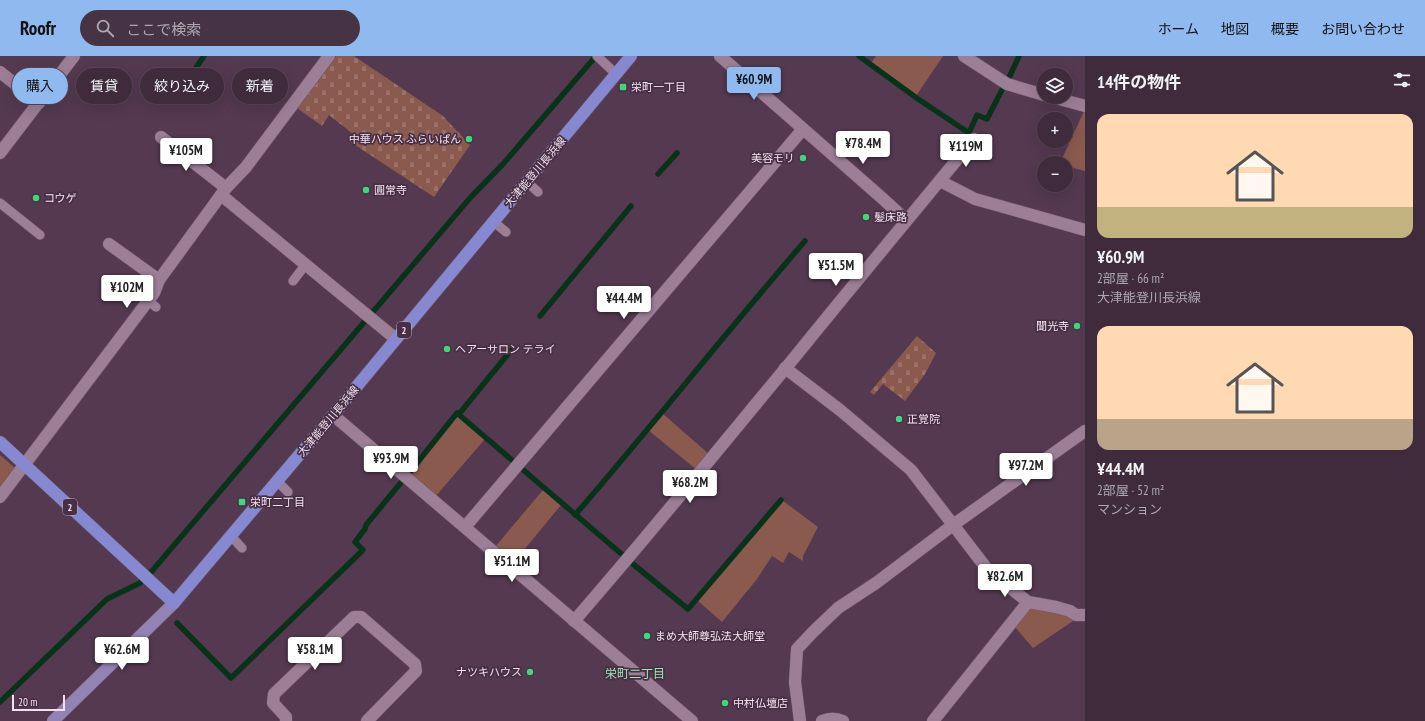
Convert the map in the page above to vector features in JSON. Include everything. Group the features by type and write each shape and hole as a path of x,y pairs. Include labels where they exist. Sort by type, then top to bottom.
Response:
{"main road":[{"name":"大津能登川長浜線","path":"174,603 333,415 631,56"},
{"name":"2","path":"0,442 24,465 47,480 75,511 105,534 113,551 140,571 174,603"}],"street":[{"path":"65,68 74,56"},
{"path":"0,497 152,304 159,280 224,192 246,167 329,56"},
{"path":"720,56 906,220"},
{"path":"964,56 1007,84 1037,93"},
{"path":"0,72 12,82"},
{"path":"1073,103 1085,106"},
{"path":"0,153 38,104"},
{"path":"465,527 803,129"},
{"path":"161,137 306,264 396,339"},
{"path":"574,621 628,560 974,139"},
{"path":"940,181 975,199 1085,230"},
{"path":"110,244 159,280"},
{"path":"785,368 840,410 891,456 911,470 987,569 1028,602 1063,609 1076,615 1085,615"},
{"path":"333,415 357,433 574,621 589,638 692,721"},
{"path":"800,721 795,682 797,649 813,632 838,608 876,583 895,566 1085,431"},
{"path":"932,721 1028,602"},
{"path":"53,721 174,603"},
{"path":"286,721 286,717 270,702 274,694 354,617 362,617 415,664 416,671 364,720"},
{"path":"822,721 827,719 838,719 843,721"}],"lane":[{"path":"598,57 616,74"},
{"path":"527,182 538,192"},
{"path":"0,203 40,235"},
{"path":"494,222 506,232"},
{"path":"293,281 306,264"},
{"path":"277,481 288,492"},
{"path":"231,536 242,548"}],"green space":[{"path":"336,56 354,56 443,116 470,145 434,197 349,141 353,134 329,115 322,126 297,108"},
{"path":"876,56 943,56 916,96 871,63"},
{"path":"1085,109 1085,171 1073,168 1073,156 1063,156 1067,148 1073,148 1073,135"},
{"path":"917,336 936,353 925,374 905,401 883,384 874,395 870,392"},
{"path":"662,413 710,455 697,470 648,430"},
{"path":"458,415 485,439 435,497 409,474"},
{"path":"0,455 15,468 0,487"},
{"path":"543,490 561,505 514,562 495,547"},
{"path":"782,500 818,527 803,556 803,561 789,552 783,563 772,556 757,579 722,622 697,600"},
{"path":"1030,605 1055,610 1076,619 1033,648 1014,626"}],"waterway":[{"path":"196,68 204,56"},
{"path":"0,702 107,599 140,583 152,571 470,198 503,164 596,56"},
{"path":"859,56 918,99 969,133 977,115 987,119 1004,86"},
{"path":"1008,80 1019,56"},
{"path":"658,174 677,153"},
{"path":"540,316 631,206"},
{"path":"575,515 805,241"},
{"path":"459,414 513,348"},
{"path":"409,473 457,413 512,460"},
{"path":"521,468 625,557"},
{"path":"177,623 231,678 363,550 355,542 365,529 366,525 403,480"},
{"path":"633,564 688,609 781,500"}],"place":[{"name":"栄町一丁目","path":"623,87"},
{"name":"中華ハウス ふらいぱん","path":"469,139"},
{"name":"美容モリ","path":"803,158"},
{"name":"圓常寺","path":"366,190"},
{"name":"コウゲ","path":"36,198"},
{"name":"髪床路","path":"866,217"},
{"name":"聞光寺","path":"1077,326"},
{"name":"ヘアーサロン テライ","path":"447,349"},
{"name":"正覚院","path":"899,419"},
{"name":"栄町二丁目","path":"242,502"},
{"name":"まめ大師尊弘法大師堂","path":"647,636"},
{"name":"ナツキハウス","path":"530,672"},
{"name":"中村仏壇店","path":"725,703"}],"district":[{"name":"栄町二丁目","path":"635,674"}]}
